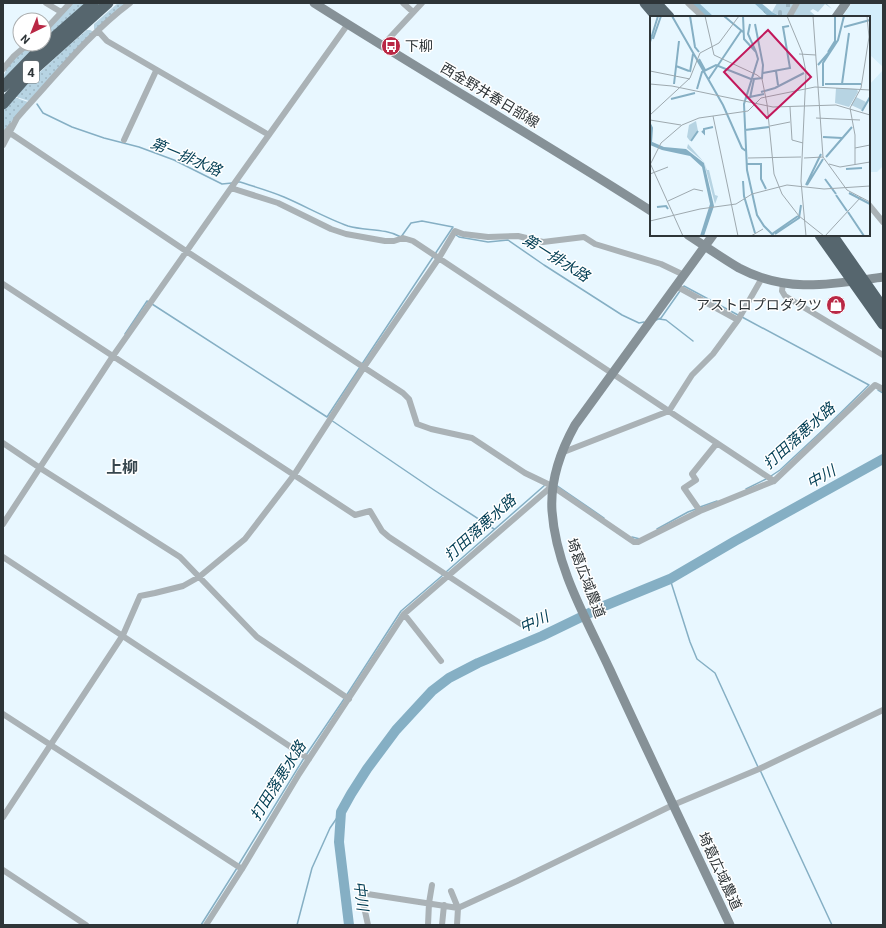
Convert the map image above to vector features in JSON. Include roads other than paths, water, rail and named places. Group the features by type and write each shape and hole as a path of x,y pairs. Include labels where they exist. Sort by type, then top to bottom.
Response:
{"highway":[{"path":"84,18 91,3"},
{"name":"4","path":"3,87 34,55 84,18 108,3"},
{"path":"644,3 657,16"},
{"path":"656,3 668,16"},
{"name":"4","path":"3,104 30,73 84,18"},
{"path":"821,236 883,308"},
{"path":"833,236 883,324"}],"street":[{"path":"46,3 61,12"},
{"path":"52,22 70,3"},
{"path":"3,136 17,118 98,32 118,12 130,3"},
{"name":"西金野井春日部線","path":"314,3 650,210"},
{"path":"403,3 413,12"},
{"path":"382,46 422,3"},
{"path":"688,3 702,16"},
{"path":"790,16 797,3"},
{"path":"837,16 846,3"},
{"path":"84,18 107,41 156,71 269,135"},
{"path":"3,524 113,356 348,24"},
{"path":"3,69 19,52"},
{"path":"124,140 156,71"},
{"path":"3,145 17,118"},
{"path":"10,133 186,251 403,393 409,399 417,424 431,429 472,438 525,473 552,486 634,542 638,542 700,511 774,481 875,384 883,389"},
{"path":"231,188 278,203 331,229 346,234 385,241 394,241 403,238 408,239 439,258 774,481"},
{"path":"870,207 883,222"},
{"path":"3,817 49,745 123,635 140,596 178,588 199,577 245,539 294,475 364,367 439,258 455,231 463,234 488,237 518,236 543,242 584,237 595,244 661,264 684,275"},
{"path":"690,236 739,268 762,278 783,283 810,286 883,277"},
{"name":"埼葛広域農道","path":"712,236 612,373 575,425 565,442 552,486 552,511 556,540 562,562 577,599 650,759 730,925"},
{"path":"561,453 668,411 692,376 713,354 738,320 762,278"},
{"path":"783,283 782,291 785,296 883,355"},
{"path":"3,284 355,514 370,511 382,531 389,537 521,624"},
{"path":"676,286 738,320"},
{"path":"3,443 180,557 257,637 349,699"},
{"path":"700,511 684,488 696,480 692,474 717,443"},
{"path":"206,925 310,759 404,614 552,486"},
{"path":"3,557 310,759"},
{"path":"404,614 440,661"},
{"path":"368,925 361,893 458,908 673,805 761,768 883,710"},
{"path":"3,714 242,869"},
{"path":"3,870 86,925"},
{"path":"428,925 432,885"},
{"path":"451,891 458,908 458,925"},
{"path":"442,925 444,905"}],"waterway":[{"name":"第一排水路","path":"37,104 43,113 72,127 104,138 139,147 174,160 222,184 232,183"},
{"name":"第一排水路","path":"237,182 279,195 355,228 388,232 401,237 411,223 422,221 453,227 435,254"},
{"name":"第一排水路","path":"456,235 459,237 488,242 508,240 622,315 639,323 644,322"},
{"path":"362,364 433,257"},
{"name":"第一排水路","path":"682,288 684,286 738,315"},
{"name":"第一排水路","path":"656,320 661,318 680,291"},
{"path":"125,334 147,301 149,302"},
{"path":"152,304 327,417"},
{"name":"第一排水路","path":"742,317 869,385"},
{"path":"659,319 666,320 693,341"},
{"path":"327,417 360,367"},
{"name":"打田落悪水路","path":"771,476 780,470 869,385"},
{"name":"打田落悪水路","path":"878,390 883,393"},
{"path":"331,420 494,529"},
{"name":"中川","path":"349,925 339,842 341,812 367,769 396,730 432,691 449,678 478,663 542,636 604,606 670,579 735,541 883,459"},
{"name":"打田落悪水路","path":"746,489 766,479"},
{"name":"打田落悪水路","path":"446,572 545,485"},
{"name":"打田落悪水路","path":"556,485 604,518"},
{"name":"打田落悪水路","path":"700,507 717,501"},
{"name":"打田落悪水路","path":"657,529 696,509"},
{"name":"打田落悪水路","path":"632,537 640,539"},
{"name":"打田落悪水路","path":"346,696 401,611 443,575"},
{"path":"670,579 697,659 715,673 758,767"},
{"name":"打田落悪水路","path":"306,755 344,699"},
{"name":"打田落悪水路","path":"239,864 304,758"},
{"path":"760,770 832,925"},
{"path":"297,925 312,868 330,828 341,812"},
{"name":"打田落悪水路","path":"201,925 237,868"}],"place":[{"name":"下柳","path":"391,46"},
{"name":"アストロプロダクツ","path":"836,305"}],"district":[{"name":"上柳","path":"122,467"}]}
